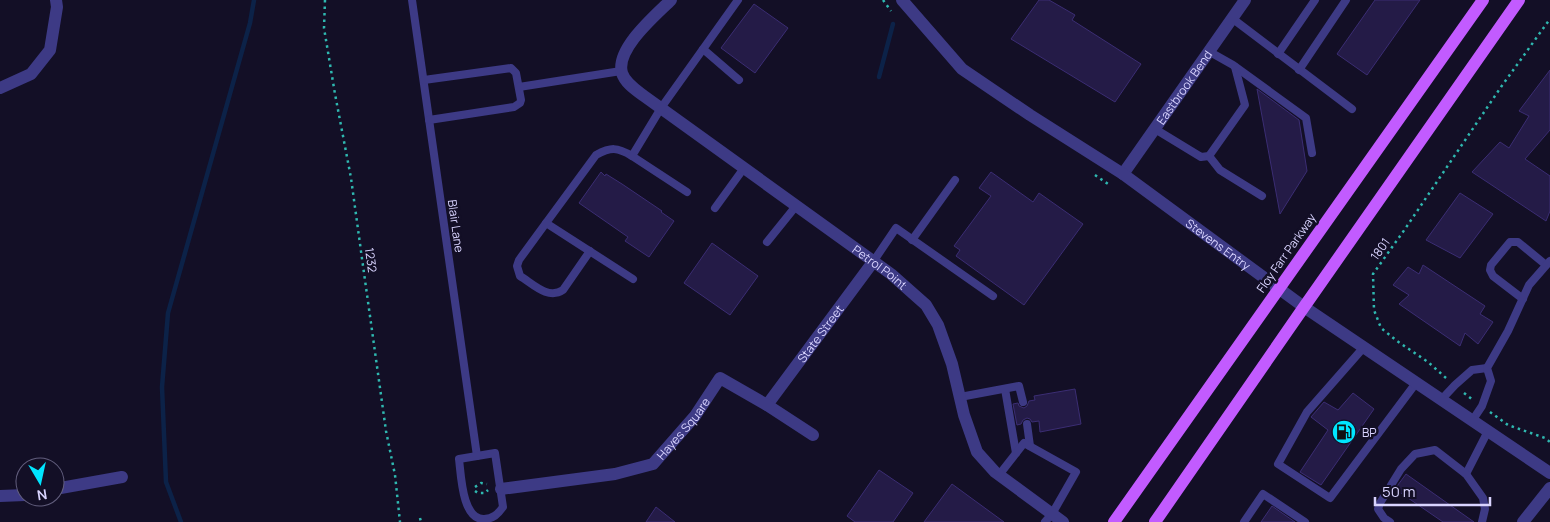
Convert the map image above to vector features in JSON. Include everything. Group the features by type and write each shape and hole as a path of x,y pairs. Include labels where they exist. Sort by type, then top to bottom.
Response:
{"main road":[{"name":"Floy Farr Parkway","path":"1114,522 1482,0"},
{"path":"1155,522 1519,0"}],"street":[{"path":"0,88 31,74 50,50 57,7 56,0"},
{"path":"622,71 622,64 633,39 645,24 672,0"},
{"name":"Stevens Entry","path":"902,0 962,69 1123,174 1304,307 1550,473"},
{"name":"Eastbrook Bend","path":"1123,174 1246,0"},
{"name":"Petrol Point","path":"622,71 624,78 631,85 891,274 926,305 938,325 952,364 964,415 977,452 1049,518 1063,522"},
{"name":"State Street","path":"767,405 873,262"},
{"name":"Hayes Square","path":"501,489 615,474 653,464 695,416 720,378 767,405 813,435"},
{"path":"65,487 122,477"},
{"path":"1523,522 1550,488"},
{"path":"0,496 15,495"}],"lane":[{"name":"Blair Lane","path":"412,0 477,456"},
{"path":"632,156 661,108 738,0"},
{"path":"1278,54 1315,0"},
{"path":"1299,70 1346,0"},
{"path":"1233,19 1352,110"},
{"path":"703,49 739,80"},
{"path":"1210,52 1235,67 1306,118 1312,153"},
{"path":"1154,129 1202,158 1209,156 1246,105 1235,67"},
{"path":"424,80 511,68 515,70 521,100 517,106 429,120"},
{"path":"519,87 622,71"},
{"path":"590,251 563,290 558,294 546,293 520,276 517,266 519,260 596,155 615,148 622,150 687,192"},
{"path":"1209,156 1220,170 1262,196"},
{"path":"715,208 744,168"},
{"path":"912,240 955,180"},
{"path":"767,242 796,206"},
{"path":"546,223 632,279"},
{"path":"873,262 896,228 993,296"},
{"path":"1472,421 1482,406 1491,381 1487,368 1508,331 1530,285 1548,263 1518,242 1510,242 1490,270 1493,276 1523,299"},
{"path":"1364,347 1307,412 1278,464 1330,498 1416,383"},
{"path":"1441,400 1472,370 1487,368"},
{"path":"960,397 1020,386 1023,402"},
{"path":"1005,389 1016,453"},
{"path":"1027,424 1030,446"},
{"path":"1466,474 1488,431"},
{"path":"999,474 1024,443 1076,472 1049,518"},
{"path":"1390,522 1384,518 1378,509 1401,469 1415,454 1435,450 1466,474 1483,498 1485,509 1482,522"},
{"path":"495,453 501,489 503,507 491,519 481,520 474,516 466,505 459,458 495,453"},
{"path":"1244,522 1263,494 1306,522"}],"path":[{"name":"1232","path":"325,0 324,28 334,94 351,178 386,431 395,474 400,522"},
{"name":"1801","path":"1550,19 1372,274 1374,310 1381,328 1428,362 1508,425 1545,438 1550,442"},
{"path":"481,482 489,486 489,490 485,492 478,493 473,489 481,482"}],"building":[{"path":"1039,0 1049,0 1075,15 1072,20 1141,64 1115,102 1011,39"},
{"path":"1375,0 1420,0 1367,75 1337,54"},
{"path":"754,4 788,28 755,73 721,48"},
{"path":"1550,70 1550,130 1525,159 1550,176 1550,211 1546,221 1472,172 1500,142 1509,148 1529,116 1519,111"},
{"path":"1257,89 1299,120 1307,171 1280,214"},
{"path":"601,172 622,184 674,221 649,257 625,241 628,237 579,203"},
{"path":"991,172 1033,202 1039,193 1083,224 1024,305 956,256 960,250 954,246 991,196 979,188"},
{"path":"1460,193 1493,214 1460,258 1426,240"},
{"path":"712,243 758,276 730,315 684,283"},
{"path":"1423,265 1485,306 1480,314 1493,322 1478,344 1465,333 1460,346 1399,304 1409,295 1393,285 1408,267 1419,274"},
{"path":"1075,389 1081,424 1040,432 1039,421 1032,422 1027,418 1017,425 1013,404 1018,403 1019,406 1024,408 1029,401 1035,400 1034,396"},
{"path":"1353,393 1374,409 1321,485 1300,472 1328,430 1311,417 1324,402 1338,410"},
{"path":"879,470 913,493 893,522 855,522 847,516"},
{"path":"1406,474 1474,522 1443,522 1395,489"},
{"path":"952,484 1004,522 924,522"},
{"path":"1272,506 1295,522 1261,522"},
{"path":"656,507 675,522 646,522"}],"waterway":[{"path":"181,522 166,482 162,387 168,313 250,23 254,0"},
{"path":"879,77 893,24"}],"place":[{"name":"BP","path":"1344,432"}]}
